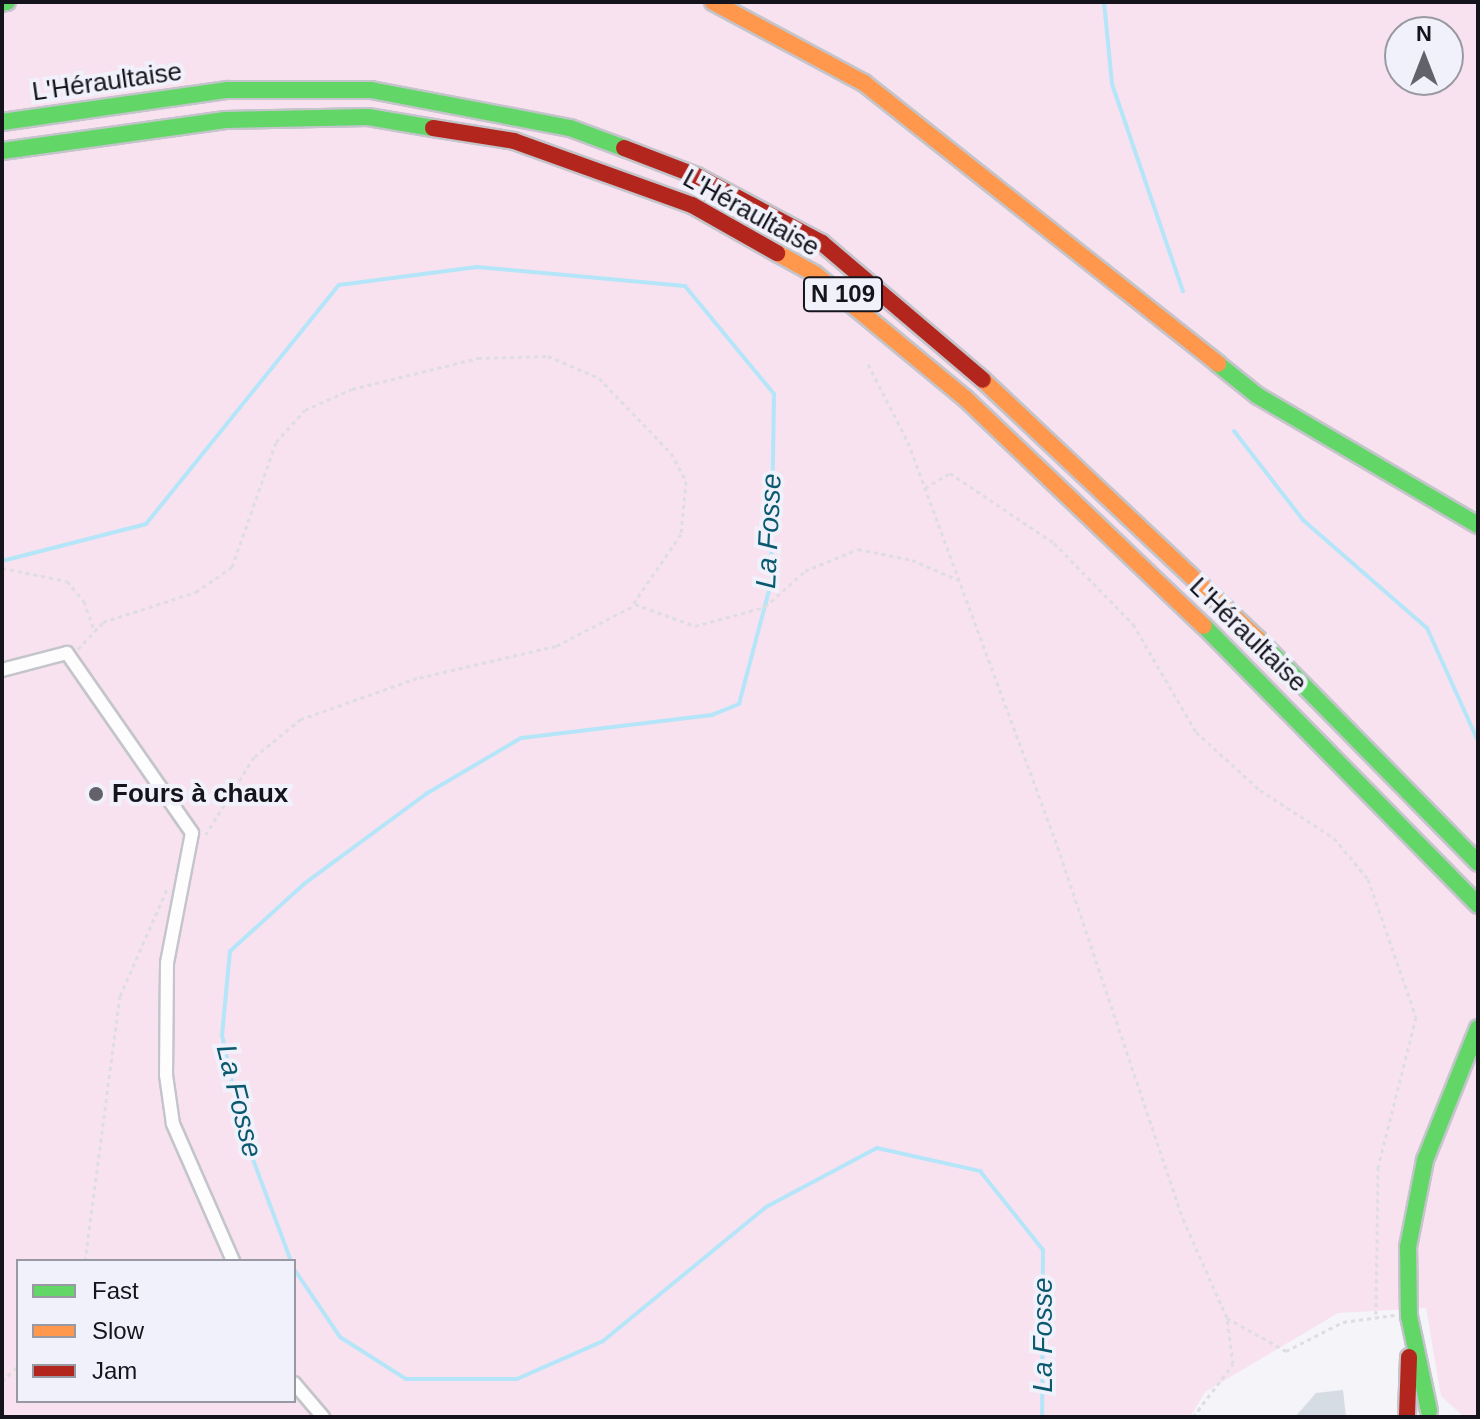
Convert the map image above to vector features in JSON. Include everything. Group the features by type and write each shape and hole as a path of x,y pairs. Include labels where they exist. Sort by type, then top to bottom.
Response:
{"main road":[{"path":"717,3 864,83 1258,396 1478,525"},
{"name":"L'Héraultaise","path":"2,122 228,90 371,90 570,128 710,183 822,243 907,308 1319,696 1478,863"},
{"name":"L'Héraultaise","path":"2,151 224,120 368,117 514,141 621,173 692,205 815,274 965,398 1318,735 1478,905"},
{"path":"1409,1316 1436,1414 1406,1416 1408,1247 1425,1160 1478,1028"}],"street":[{"path":"2,670 60,651 73,659 132,751 174,798 192,833 167,963 166,1075 173,1124 232,1259"},
{"path":"296,1385 323,1417"}],"path":[{"path":"73,659 94,630 196,592 232,567 276,442 305,410 352,389 512,354 548,356 599,378 671,453 686,481 681,534 635,604 556,646 417,678 301,719 254,757 203,839"},
{"path":"868,364 925,489 1183,1219 1227,1318 1233,1364 1193,1417"},
{"path":"925,489 950,473 1054,543 1133,624 1196,732 1260,790 1334,838 1368,879 1416,1017 1378,1167 1376,1314"},
{"path":"635,604 695,626 782,598 805,571 858,549 912,560 959,580"},
{"path":"2,568 67,581 84,601 94,630"},
{"path":"85,1259 120,996 151,916 188,866"},
{"path":"1227,1318 1286,1351 1376,1314 1409,1316"}],"shaded area":[{"path":"2,2 1478,2 1478,1417 1464,1417 1441,1396 1426,1308 1338,1313 1205,1392 1190,1417 2,1417"}],"building":[{"path":"1343,1390 1346,1417 1295,1417 1316,1393"}],"waterway":[{"path":"1104,2 1112,84 1183,291"},
{"name":"La Fosse","path":"2,561 146,524 339,285 477,267 685,286 774,394 771,583 739,704 712,715 521,738 426,794 304,884 230,951 222,1035 242,1130 290,1259"},
{"path":"1234,431 1303,520 1427,628 1478,741"},
{"name":"La Fosse","path":"296,1272 340,1337 406,1379 517,1379 603,1341 766,1207 877,1148 980,1171 1043,1250 1042,1417"}],"traffic: fast":[{"path":"2,3 7,2"},
{"path":"2,122 228,90 371,90 570,128 624,148"},
{"path":"2,151 224,120 368,117 433,128"},
{"path":"1218,364 1258,396 1478,525"},
{"path":"1204,626 1478,905"},
{"path":"1258,639 1478,863"},
{"path":"1429,1411 1409,1316 1408,1247 1425,1160 1478,1028"}],"traffic: slow":[{"path":"713,2 864,83 1218,364"},
{"path":"777,253 815,274 965,398 1204,626"},
{"path":"983,380 1258,639"}],"traffic: jam":[{"path":"433,128 514,141 692,205 777,253"},
{"path":"624,148 697,176 822,243 983,380"},
{"path":"1407,1415 1409,1357"}],"place":[{"name":"Fours à chaux","path":"96,794"}]}
